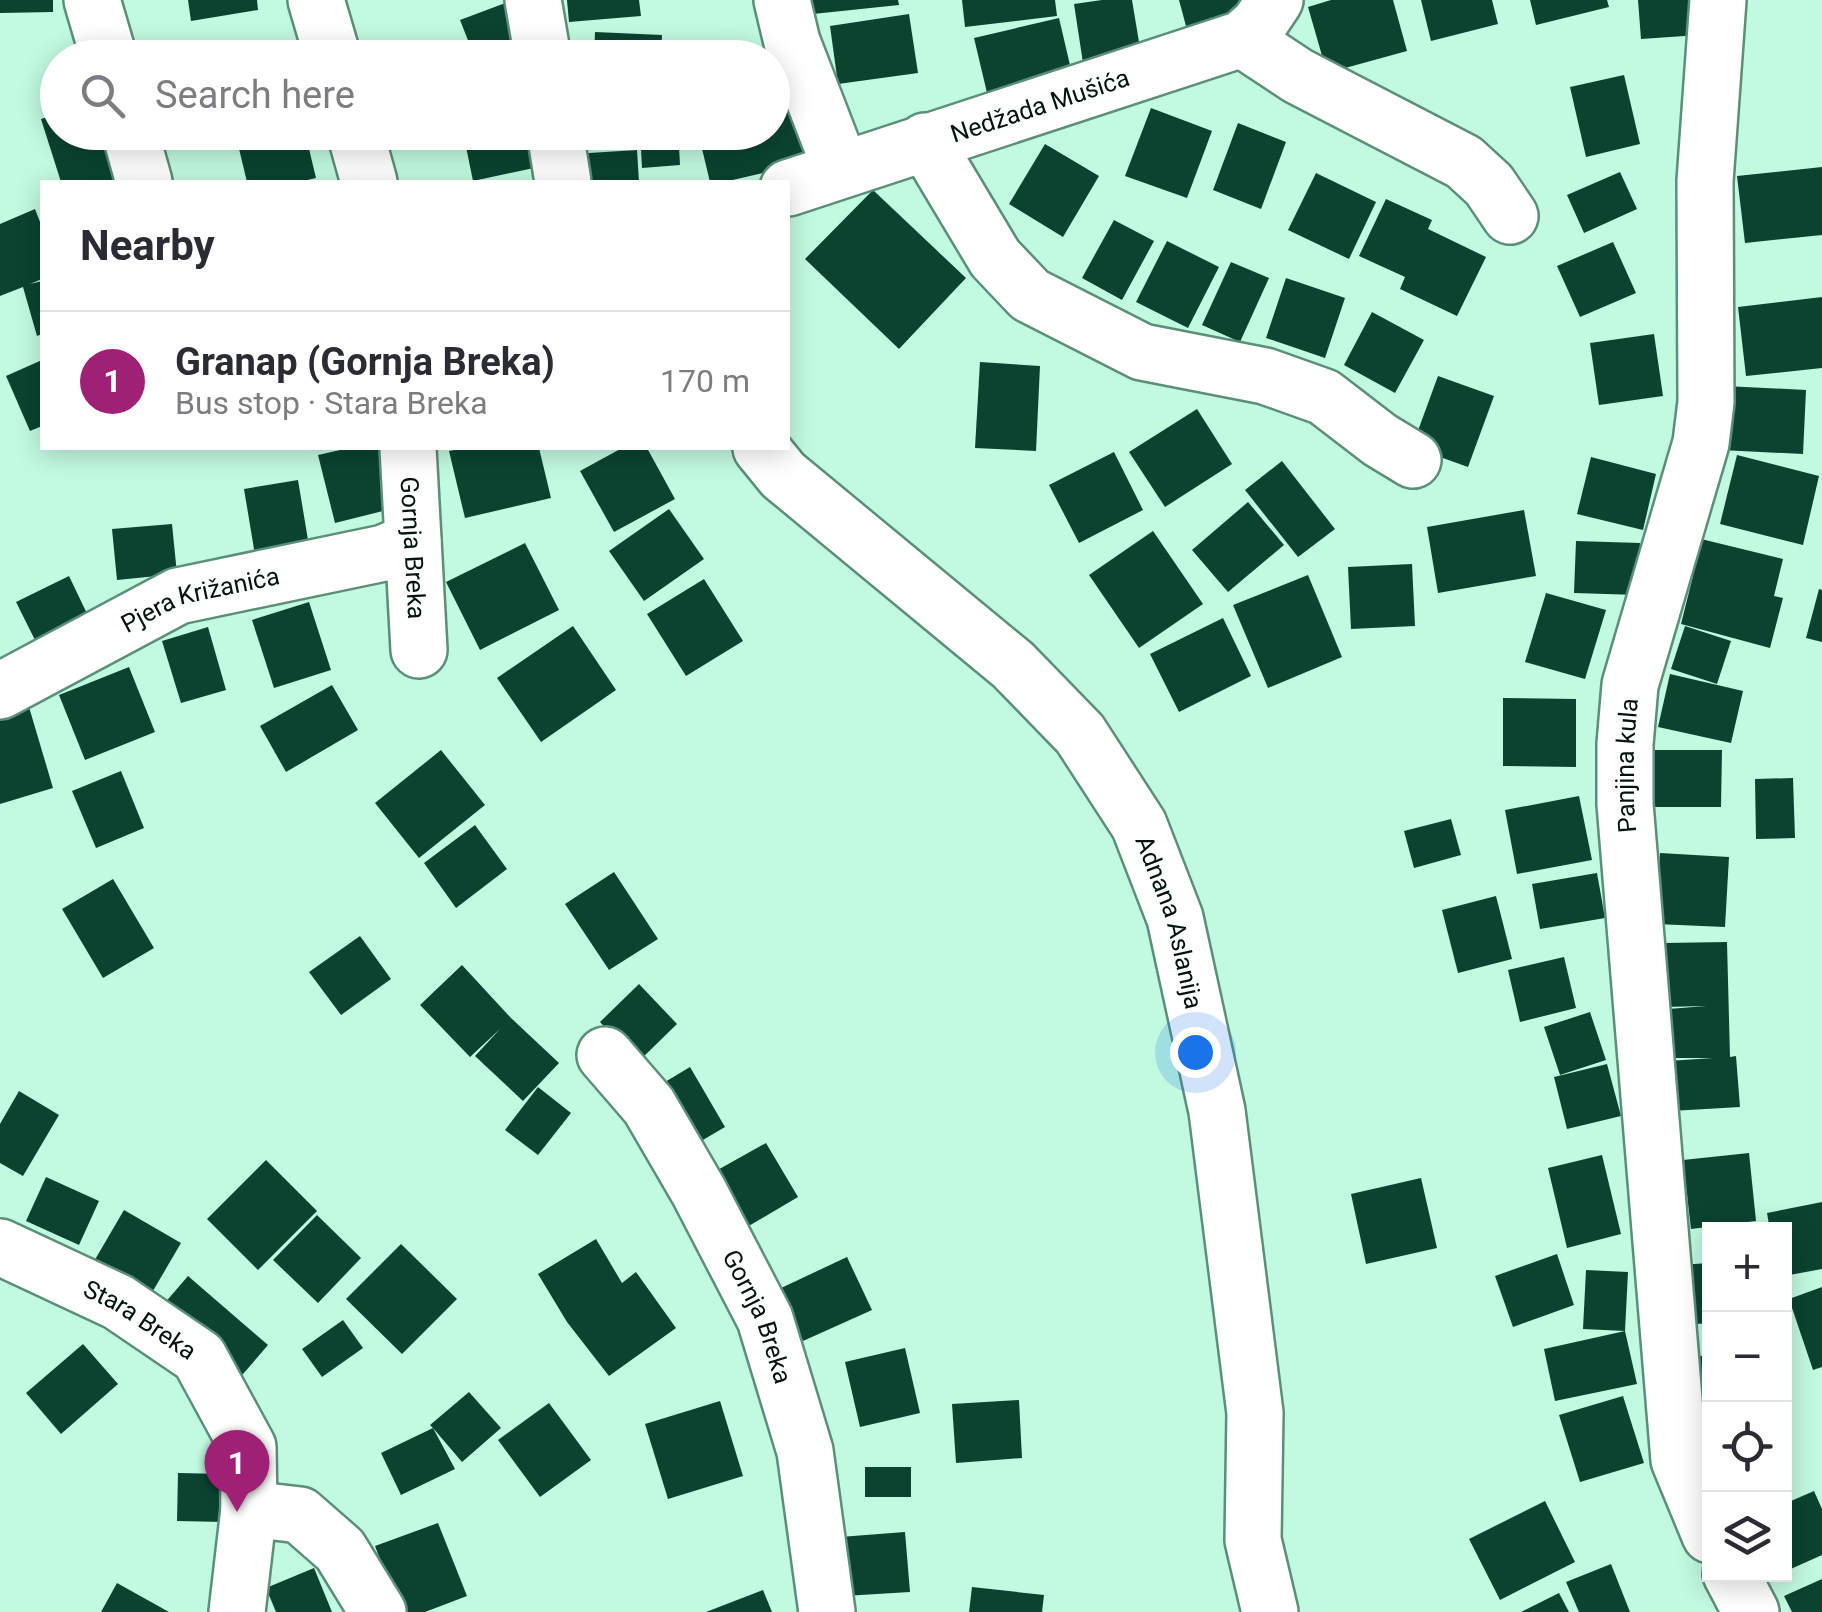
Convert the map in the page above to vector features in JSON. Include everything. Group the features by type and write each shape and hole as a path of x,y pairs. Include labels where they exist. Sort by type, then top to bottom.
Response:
{"street":[{"path":"92,0 104,40"},
{"path":"316,0 328,40"},
{"path":"534,0 540,40"},
{"path":"782,0 792,42 841,169"},
{"name":"Panjina kula","path":"1702,1516 1679,1460 1625,804 1625,744 1630,685 1690,485 1706,402 1705,181 1718,0"},
{"path":"1258,20 1298,76 1464,162 1489,185 1510,216"},
{"name":"Nedžada Mušića","path":"790,187 1258,20"},
{"path":"925,141 995,258 1030,295 1142,352 1264,376 1324,398 1413,460"},
{"path":"135,150 143,180"},
{"path":"359,150 368,180"},
{"path":"558,150 564,180"},
{"name":"Gornja Breka","path":"408,450 418,650"},
{"name":"Adnana Aslanija","path":"763,450 783,475 1013,665 1080,734 1139,825 1175,918 1217,1111 1255,1413 1253,1540 1270,1612"},
{"name":"Pjera Križanića","path":"0,691 178,596 384,553 413,541"},
{"name":"Gornja Breka","path":"605,1056 650,1106 700,1192 765,1319 806,1451 827,1612"},
{"name":"Stara Breka","path":"0,1247 118,1302 199,1357 248,1447 250,1509 237,1612"},
{"path":"250,1509 300,1516 340,1550 378,1612"},
{"path":"1735,1582 1752,1612"}],"building":[{"path":"0,0 53,0 53,12 0,13"},
{"path":"188,0 257,0 258,10 191,21"},
{"path":"567,0 639,0 641,16 569,22"},
{"path":"792,0 898,0 899,5 794,16"},
{"path":"962,0 1055,0 1057,16 965,27"},
{"path":"1132,0 1141,54 1083,63 1074,4"},
{"path":"1179,0 1250,0 1252,10 1186,26"},
{"path":"1331,0 1393,0 1407,51 1327,73 1308,7"},
{"path":"1421,0 1492,0 1498,24 1431,41"},
{"path":"1530,0 1607,0 1609,7 1536,25"},
{"path":"1638,0 1697,0 1699,35 1641,39"},
{"path":"508,2 523,40 468,40 460,20"},
{"path":"909,14 918,73 838,84 830,26"},
{"path":"1059,18 1073,78 988,97 974,38"},
{"path":"595,32 662,35 662,40 595,40"},
{"path":"1624,75 1640,144 1586,157 1570,87"},
{"path":"795,85 814,161 733,180 710,180 702,150 790,150 790,86"},
{"path":"1151,108 1212,131 1187,198 1125,176"},
{"path":"1238,123 1286,142 1261,209 1213,190"},
{"path":"1045,144 1099,176 1063,237 1009,204"},
{"path":"51,150 110,150 119,180 60,180"},
{"path":"239,150 309,150 316,178 247,180"},
{"path":"467,150 545,150 548,165 473,180"},
{"path":"637,150 639,180 575,180 573,154"},
{"path":"641,150 679,150 680,165 642,168"},
{"path":"1822,167 1822,235 1745,243 1737,176"},
{"path":"1620,172 1637,209 1584,233 1567,195"},
{"path":"1316,173 1376,202 1349,259 1288,230"},
{"path":"873,190 966,278 899,349 805,259"},
{"path":"1386,199 1432,220 1428,229 1486,257 1457,316 1400,289 1405,277 1359,256"},
{"path":"35,209 40,222 40,280 30,284 40,282 37,336 23,287 0,296 0,224"},
{"path":"1114,220 1154,241 1122,300 1082,278"},
{"path":"1167,241 1219,267 1188,328 1136,302"},
{"path":"1613,242 1636,293 1580,317 1557,266"},
{"path":"1231,262 1269,278 1240,342 1202,325"},
{"path":"1286,278 1345,298 1325,358 1266,338"},
{"path":"1822,297 1822,368 1746,376 1738,307"},
{"path":"1372,312 1424,340 1395,393 1344,365"},
{"path":"1654,334 1663,396 1599,405 1590,343"},
{"path":"40,361 40,427 30,431 6,376"},
{"path":"980,362 1040,366 1036,451 975,448"},
{"path":"1438,376 1494,396 1468,467 1412,447"},
{"path":"1725,386 1806,390 1803,454 1721,450"},
{"path":"1197,409 1232,464 1165,507 1129,452"},
{"path":"340,450 389,450 403,506 335,523 318,455"},
{"path":"539,450 551,498 465,518 449,451"},
{"path":"618,450 648,450 675,499 614,532 580,471"},
{"path":"1114,452 1143,510 1079,543 1049,485"},
{"path":"1737,455 1819,476 1803,545 1720,524"},
{"path":"1591,457 1656,474 1643,530 1577,514"},
{"path":"1282,461 1335,529 1298,557 1245,490"},
{"path":"298,480 309,546 255,555 244,489"},
{"path":"1248,502 1284,545 1228,592 1192,550"},
{"path":"669,509 704,559 644,601 609,551"},
{"path":"1524,510 1536,576 1438,593 1427,527"},
{"path":"172,524 177,574 117,580 112,529"},
{"path":"1153,531 1203,604 1139,648 1089,575"},
{"path":"1697,538 1783,559 1774,596 1783,598 1770,648 1681,624 1693,576 1689,574"},
{"path":"1576,541 1640,543 1638,595 1574,593"},
{"path":"525,543 559,610 480,650 446,582"},
{"path":"1412,564 1415,626 1351,629 1348,567"},
{"path":"1308,575 1342,657 1268,688 1233,605"},
{"path":"69,576 91,622 39,648 16,602"},
{"path":"704,579 743,641 686,676 647,614"},
{"path":"1819,589 1822,590 1822,642 1806,638"},
{"path":"1546,593 1606,610 1585,679 1525,662"},
{"path":"309,602 331,670 274,688 252,620"},
{"path":"1223,618 1251,676 1179,712 1150,654"},
{"path":"573,626 616,690 541,742 497,678"},
{"path":"1685,626 1731,641 1717,684 1671,669"},
{"path":"208,627 226,690 181,703 162,641"},
{"path":"129,667 155,732 85,760 59,695"},
{"path":"1670,674 1743,691 1731,743 1658,727"},
{"path":"332,685 358,730 286,772 260,726"},
{"path":"1503,698 1576,699 1576,767 1503,766"},
{"path":"29,707 53,788 0,804 0,715"},
{"path":"441,750 485,805 419,858 375,803"},
{"path":"1653,750 1722,750 1721,807 1652,807"},
{"path":"121,771 144,828 96,848 72,791"},
{"path":"1793,778 1795,838 1756,839 1755,779"},
{"path":"1579,796 1592,860 1517,874 1505,810"},
{"path":"1451,819 1461,855 1414,868 1404,831"},
{"path":"475,825 507,869 456,908 424,863"},
{"path":"1660,853 1729,857 1725,927 1656,924"},
{"path":"614,872 658,939 609,970 565,904"},
{"path":"1597,873 1605,918 1540,929 1532,884"},
{"path":"113,879 154,948 103,978 62,909"},
{"path":"1496,896 1512,959 1458,973 1442,910"},
{"path":"360,936 391,979 341,1015 309,972"},
{"path":"1727,942 1730,1057 1736,1056 1740,1107 1671,1111 1668,1061 1713,1058 1670,1058 1668,1009 1706,1006 1664,1007 1663,943"},
{"path":"1564,957 1576,1008 1520,1022 1508,970"},
{"path":"462,965 559,1063 523,1101 475,1056 500,1029 470,1057 420,1005"},
{"path":"639,984 677,1024 638,1062 600,1022"},
{"path":"1590,1012 1606,1060 1560,1075 1544,1027"},
{"path":"1607,1064 1621,1116 1567,1129 1554,1077"},
{"path":"690,1067 725,1127 691,1147 655,1088"},
{"path":"538,1087 571,1113 538,1155 505,1130"},
{"path":"19,1091 59,1115 23,1176 0,1163 0,1124"},
{"path":"766,1143 798,1197 747,1227 714,1172"},
{"path":"1749,1153 1756,1221 1702,1222 1702,1228 1691,1229 1683,1160"},
{"path":"1602,1155 1621,1234 1567,1248 1548,1168"},
{"path":"266,1160 317,1211 258,1270 207,1219"},
{"path":"46,1177 99,1201 79,1245 26,1221"},
{"path":"1421,1178 1437,1248 1366,1264 1351,1194"},
{"path":"1822,1202 1822,1269 1792,1275 1792,1222 1769,1222 1767,1213"},
{"path":"124,1210 181,1243 150,1296 93,1263"},
{"path":"317,1215 361,1258 318,1303 273,1260"},
{"path":"596,1239 622,1283 636,1272 676,1328 609,1376 567,1322 538,1274"},
{"path":"401,1244 457,1299 402,1354 346,1299"},
{"path":"1557,1254 1574,1305 1513,1327 1495,1276"},
{"path":"847,1257 872,1310 803,1341 779,1289"},
{"path":"1702,1264 1702,1324 1682,1325 1678,1265"},
{"path":"1586,1270 1628,1272 1625,1331 1583,1329"},
{"path":"188,1276 268,1345 237,1381 157,1312"},
{"path":"1822,1287 1822,1367 1813,1370 1792,1298"},
{"path":"343,1320 363,1348 322,1377 302,1349"},
{"path":"1625,1331 1637,1384 1555,1401 1544,1349"},
{"path":"83,1344 118,1384 61,1434 26,1393"},
{"path":"905,1348 920,1413 860,1427 845,1362"},
{"path":"1702,1356 1702,1420 1701,1420 1693,1357"},
{"path":"469,1392 501,1428 462,1462 430,1425"},
{"path":"1623,1396 1644,1463 1580,1482 1559,1415"},
{"path":"1019,1400 1022,1458 956,1463 952,1404"},
{"path":"720,1401 743,1476 668,1499 645,1424"},
{"path":"549,1403 591,1460 540,1497 498,1440"},
{"path":"433,1428 455,1469 401,1495 381,1453"},
{"path":"865,1467 911,1467 911,1497 865,1497"},
{"path":"178,1473 225,1474 225,1522 177,1521"},
{"path":"1814,1491 1822,1509 1822,1555 1792,1568 1792,1501"},
{"path":"1545,1501 1575,1562 1500,1600 1469,1539"},
{"path":"438,1523 467,1596 425,1612 400,1612 375,1546"},
{"path":"905,1532 910,1592 844,1596 840,1537"},
{"path":"1611,1564 1630,1612 1579,1612 1566,1582"},
{"path":"314,1568 332,1612 276,1612 266,1588"},
{"path":"1822,1579 1822,1612 1792,1612 1784,1596"},
{"path":"117,1583 169,1612 101,1612"},
{"path":"972,1587 1044,1595 1042,1612 969,1612"},
{"path":"763,1590 772,1612 706,1612"},
{"path":"1559,1593 1569,1612 1521,1612"}],"place":[{"name":"Granap (Gornja Breka)","path":"237,1512"}]}
